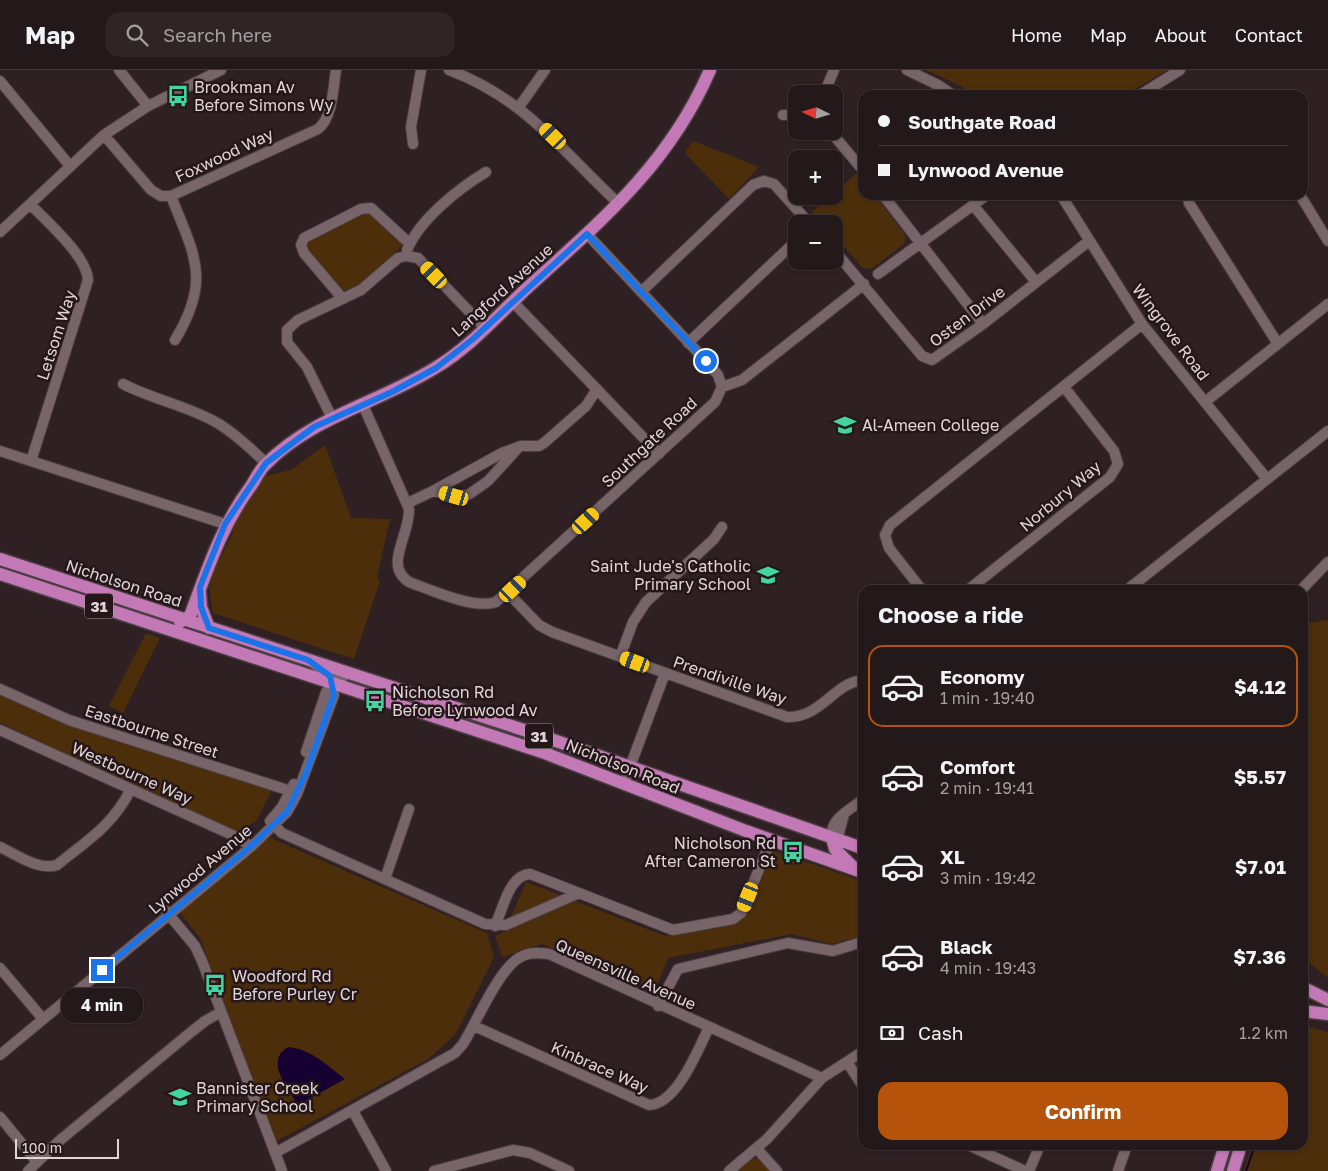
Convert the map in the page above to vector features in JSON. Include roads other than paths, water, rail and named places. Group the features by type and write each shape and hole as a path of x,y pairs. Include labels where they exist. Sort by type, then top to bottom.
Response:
{"main road":[{"name":"Langford Avenue","path":"222,523 190,616 184,620 182,615 187,601 222,523 243,486 295,440 332,418 363,405 436,368 485,328 639,183 667,147 698,95 710,70"},
{"name":"Nicholson Road","path":"0,559 631,767 858,847"},
{"name":"Nicholson Road","path":"0,574 542,752 771,840 858,870"},
{"path":"200,587 201,607 209,628"},
{"path":"166,628 184,620 197,639"},
{"path":"808,853 825,846 832,838"},
{"path":"832,838 835,849 858,869"},
{"path":"1308,990 1328,1000"},
{"path":"1308,1012 1328,1014"},
{"path":"1217,1171 1223,1150"},
{"path":"1233,1171 1239,1150"}],"street":[{"path":"119,70 148,106"},
{"path":"0,232 104,136 148,106 221,70"},
{"name":"Foxwood Way","path":"104,136 151,190 161,196 171,196 322,126 329,109 336,70"},
{"path":"413,144 411,127 421,70"},
{"path":"449,70 478,82 519,107 562,146 618,204"},
{"path":"519,107 545,70"},
{"path":"828,85 834,70"},
{"path":"907,70 942,90"},
{"path":"1148,90 1180,70"},
{"path":"0,81 70,166"},
{"path":"783,115 788,115"},
{"path":"838,140 858,164"},
{"path":"406,256 415,234 463,186 486,172"},
{"path":"640,292 753,185 764,181 774,184 802,215"},
{"path":"171,196 196,260 198,282 184,326 176,340"},
{"path":"887,200 983,324"},
{"path":"878,274 980,200"},
{"name":"Wingrove Road","path":"1064,200 1142,324 1267,479"},
{"path":"1188,200 1278,344"},
{"path":"1303,200 1328,241"},
{"name":"Letsom Way","path":"30,204 80,258 88,270 88,280 31,462"},
{"path":"973,205 1036,282"},
{"path":"343,300 304,253 301,245 304,238 361,209 371,208 410,244"},
{"path":"587,234 718,375 722,387 742,380 864,284"},
{"name":"Osten Drive","path":"843,260 922,356 932,360 983,324 1089,241"},
{"path":"688,343 788,249"},
{"path":"332,418 307,367 289,347 285,336 291,323 343,300 360,290 398,258 406,256 418,258 485,328"},
{"path":"513,302 659,454"},
{"path":"1205,402 1328,304"},
{"path":"918,585 889,548 885,536 890,524 1142,324"},
{"path":"124,384 142,394 195,412 218,423 237,436 263,467"},
{"name":"Southgate Road","path":"363,405 408,503 409,520 397,561 397,568 401,577 409,582 481,605 496,602 508,593 715,402 722,387"},
{"name":"Norbury Way","path":"974,585 1110,476 1118,464 1114,451 1064,387"},
{"path":"408,503 502,453 521,446 539,446 544,443 586,406 597,389"},
{"path":"1133,585 1328,431"},
{"path":"433,491 454,496 468,495 488,481 521,446"},
{"path":"0,451 222,523"},
{"path":"620,657 633,622 646,602 714,539 722,527"},
{"path":"1307,585 1328,562"},
{"name":"Prendiville Way","path":"508,593 539,625 552,632 787,717 800,717 810,713 852,681 858,680"},
{"path":"308,660 330,676 333,683 349,673"},
{"path":"624,783 665,673"},
{"name":"Lynwood Avenue","path":"0,1055 41,1017 287,812 334,695 333,683"},
{"name":"Eastbourne Street","path":"0,689 69,720 294,792"},
{"name":"Westbourne Way","path":"0,730 131,789 248,845"},
{"path":"0,847 42,866 57,865 110,823 121,809 131,789"},
{"path":"832,838 839,833 844,814 858,803"},
{"path":"385,879 409,808"},
{"path":"272,824 282,833 484,924 506,926 579,893"},
{"path":"495,926 514,881 523,874 530,874 673,930 734,919 741,913 771,840"},
{"path":"167,912 195,946 282,1171"},
{"path":"658,1006 678,969 788,943 834,951 858,943"},
{"name":"Queensville Avenue","path":"275,1153 454,1053 464,1044 504,972 519,958 532,953 549,954 658,1006 822,1078"},
{"path":"0,968 41,1017"},
{"path":"28,1171 184,1037 205,1021 221,1012"},
{"name":"Lynwood Avenue","path":"0,1047 41,1017"},
{"name":"Kinbrace Way","path":"474,1026 649,1105 657,1105 664,1101 688,1071 709,1027"},
{"path":"728,1171 757,1149 822,1078 858,1055"},
{"path":"847,1062 858,1079"},
{"path":"353,1111 386,1171"},
{"path":"0,1117 37,1162"},
{"path":"757,1149 777,1171"},
{"path":"434,1171 513,1150 521,1150 569,1171"},
{"path":"979,1150 1025,1171"},
{"path":"1030,1171 1038,1150"},
{"path":"1118,1171 1125,1150"}],"waterway":[{"path":"1246,1171 1253,1150"}],"place":[{"name":"Brookman Av Before Simons Wy","path":"178,96"},
{"name":"Al-Ameen College","path":"845,425"},
{"name":"Saint Jude's Catholic Primary School","path":"768,575"},
{"name":"Nicholson Rd Before Lynwood Av","path":"375,701"},
{"name":"Nicholson Rd After Cameron St","path":"793,852"},
{"name":"Woodford Rd Before Purley Cr","path":"215,985"},
{"name":"Bannister Creek Primary School","path":"180,1097"}]}
